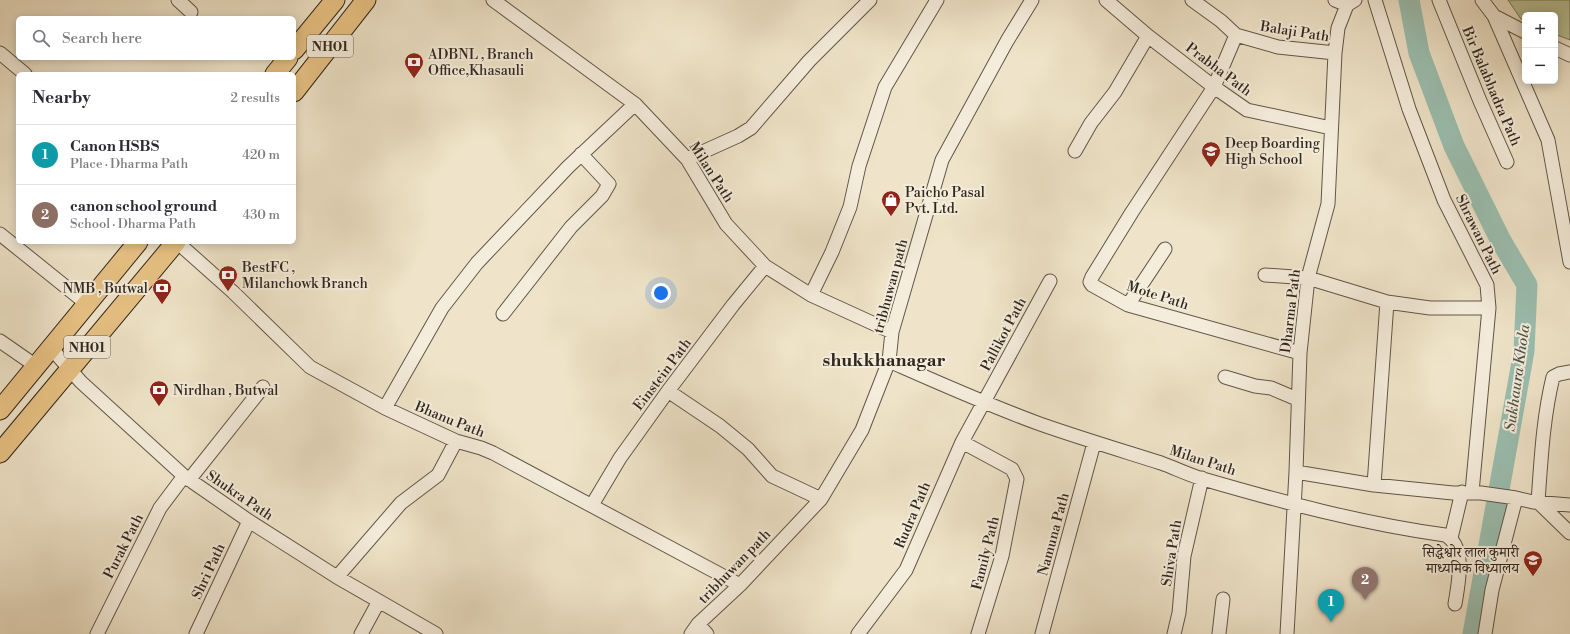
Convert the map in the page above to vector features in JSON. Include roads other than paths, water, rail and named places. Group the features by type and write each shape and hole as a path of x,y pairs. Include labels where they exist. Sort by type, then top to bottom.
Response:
{"highway":[{"name":"NH01","path":"296,48 335,0"},
{"name":"NH01","path":"296,89 366,0"},
{"name":"NH01","path":"276,72 286,60"},
{"name":"NH01","path":"0,410 136,244"},
{"name":"NH01","path":"0,453 175,244"}],"street":[{"path":"178,0 191,12"},
{"name":"Milan Path","path":"493,0 635,104 687,159 726,224 765,266 811,295 892,332"},
{"path":"687,159 738,136 750,128 809,61 870,0"},
{"path":"811,295 850,207 859,166 885,87 937,0"},
{"name":"tribhuwan path","path":"699,631 820,499 862,430 889,361 892,332 942,160 1007,41 1032,0"},
{"name":"Prabha Path","path":"1106,0 1148,36 1214,87 1247,110 1331,128"},
{"name":"Balaji Path","path":"1192,0 1221,21 1236,35 1278,47 1335,53"},
{"path":"1335,0 1351,3"},
{"name":"Shrawan Path","path":"1375,0 1408,109 1444,200 1487,285 1489,308 1472,492 1452,538"},
{"name":"Bir Balabhadra Path","path":"1439,0 1480,101 1507,162"},
{"path":"1482,0 1494,16 1548,140 1570,262"},
{"name":"Dharma Path","path":"1287,634 1296,472 1300,353 1308,278 1328,204 1335,53 1338,28 1351,3"},
{"path":"1494,16 1522,30"},
{"path":"1214,87 1236,35"},
{"path":"1075,151 1091,123 1115,92 1148,36"},
{"path":"1558,49 1570,55"},
{"path":"0,53 23,72"},
{"name":"Mote Path","path":"1214,87 1132,212 1090,282 1092,285 1128,305 1300,353"},
{"path":"385,408 442,308 477,263 568,167 635,104"},
{"path":"503,314 570,227 602,196 609,184 581,154"},
{"path":"0,234 87,304"},
{"name":"Bhanu Path","path":"179,244 233,292 310,367 385,408 456,441 493,453 740,585"},
{"path":"1128,305 1164,250"},
{"name":"Einstein Path","path":"592,505 620,458 668,391 733,305 765,266"},
{"path":"1265,274 1308,278 1387,302 1430,308 1489,308"},
{"name":"Pallikot Path","path":"984,403 1050,281"},
{"path":"1374,485 1387,302"},
{"path":"0,341 36,366"},
{"name":"Shukra Path","path":"51,348 69,369 187,478 249,521 337,577 436,634"},
{"name":"Milan Path","path":"889,361 984,403 1094,443 1161,463 1202,478 1294,504 1402,529 1445,535 1452,538"},
{"path":"1570,372 1559,374 1554,377 1551,387 1542,438 1538,502 1570,533"},
{"path":"1225,377 1255,386 1271,388 1298,399"},
{"name":"Purak Path","path":"97,634 160,508 263,388"},
{"path":"668,391 720,426 748,449 772,476 820,499"},
{"name":"Rudra Path","path":"863,632 906,570 962,442 984,403"},
{"path":"337,577 401,503 438,475 456,441"},
{"name":"Family Path","path":"962,442 1012,469 1017,479 1002,556 978,634"},
{"name":"Namuna Path","path":"1042,634 1094,443"},
{"path":"1296,472 1374,485 1453,493 1472,492 1538,502 1570,505"},
{"name":"Shiva Path","path":"1174,634 1179,613 1184,556 1202,478"},
{"path":"1485,634 1492,590 1516,498"},
{"name":"Shri Path","path":"196,634 249,521"},
{"path":"1452,538 1458,554 1460,571 1455,604"},
{"path":"1219,634 1223,599"},
{"path":"361,634 379,601"}],"waterway":[{"name":"Sukhaura Khola","path":"1409,0 1419,53 1454,146 1500,239 1527,285 1524,351 1473,634"}],"place":[{"name":"ADBNL , Branch Office,Khasauli","path":"414,79"},
{"name":"Deep Boarding High School","path":"1211,168"},
{"name":"Paicho Pasal Pvt. Ltd.","path":"891,217"},
{"name":"BestFC , Milanchowk Branch","path":"228,292"},
{"name":"NMB , Butwal","path":"162,305"},
{"name":"Nirdhan , Butwal","path":"159,407"},
{"name":"सिद्धेश्वोर लाल कुमारी माध्यमिक विध्यालय","path":"1533,577"},
{"name":"canon school ground","path":"1365,600"},
{"name":"Canon HSBS","path":"1331,622"}],"district":[{"name":"shukkhanagar","path":"884,360"}]}
